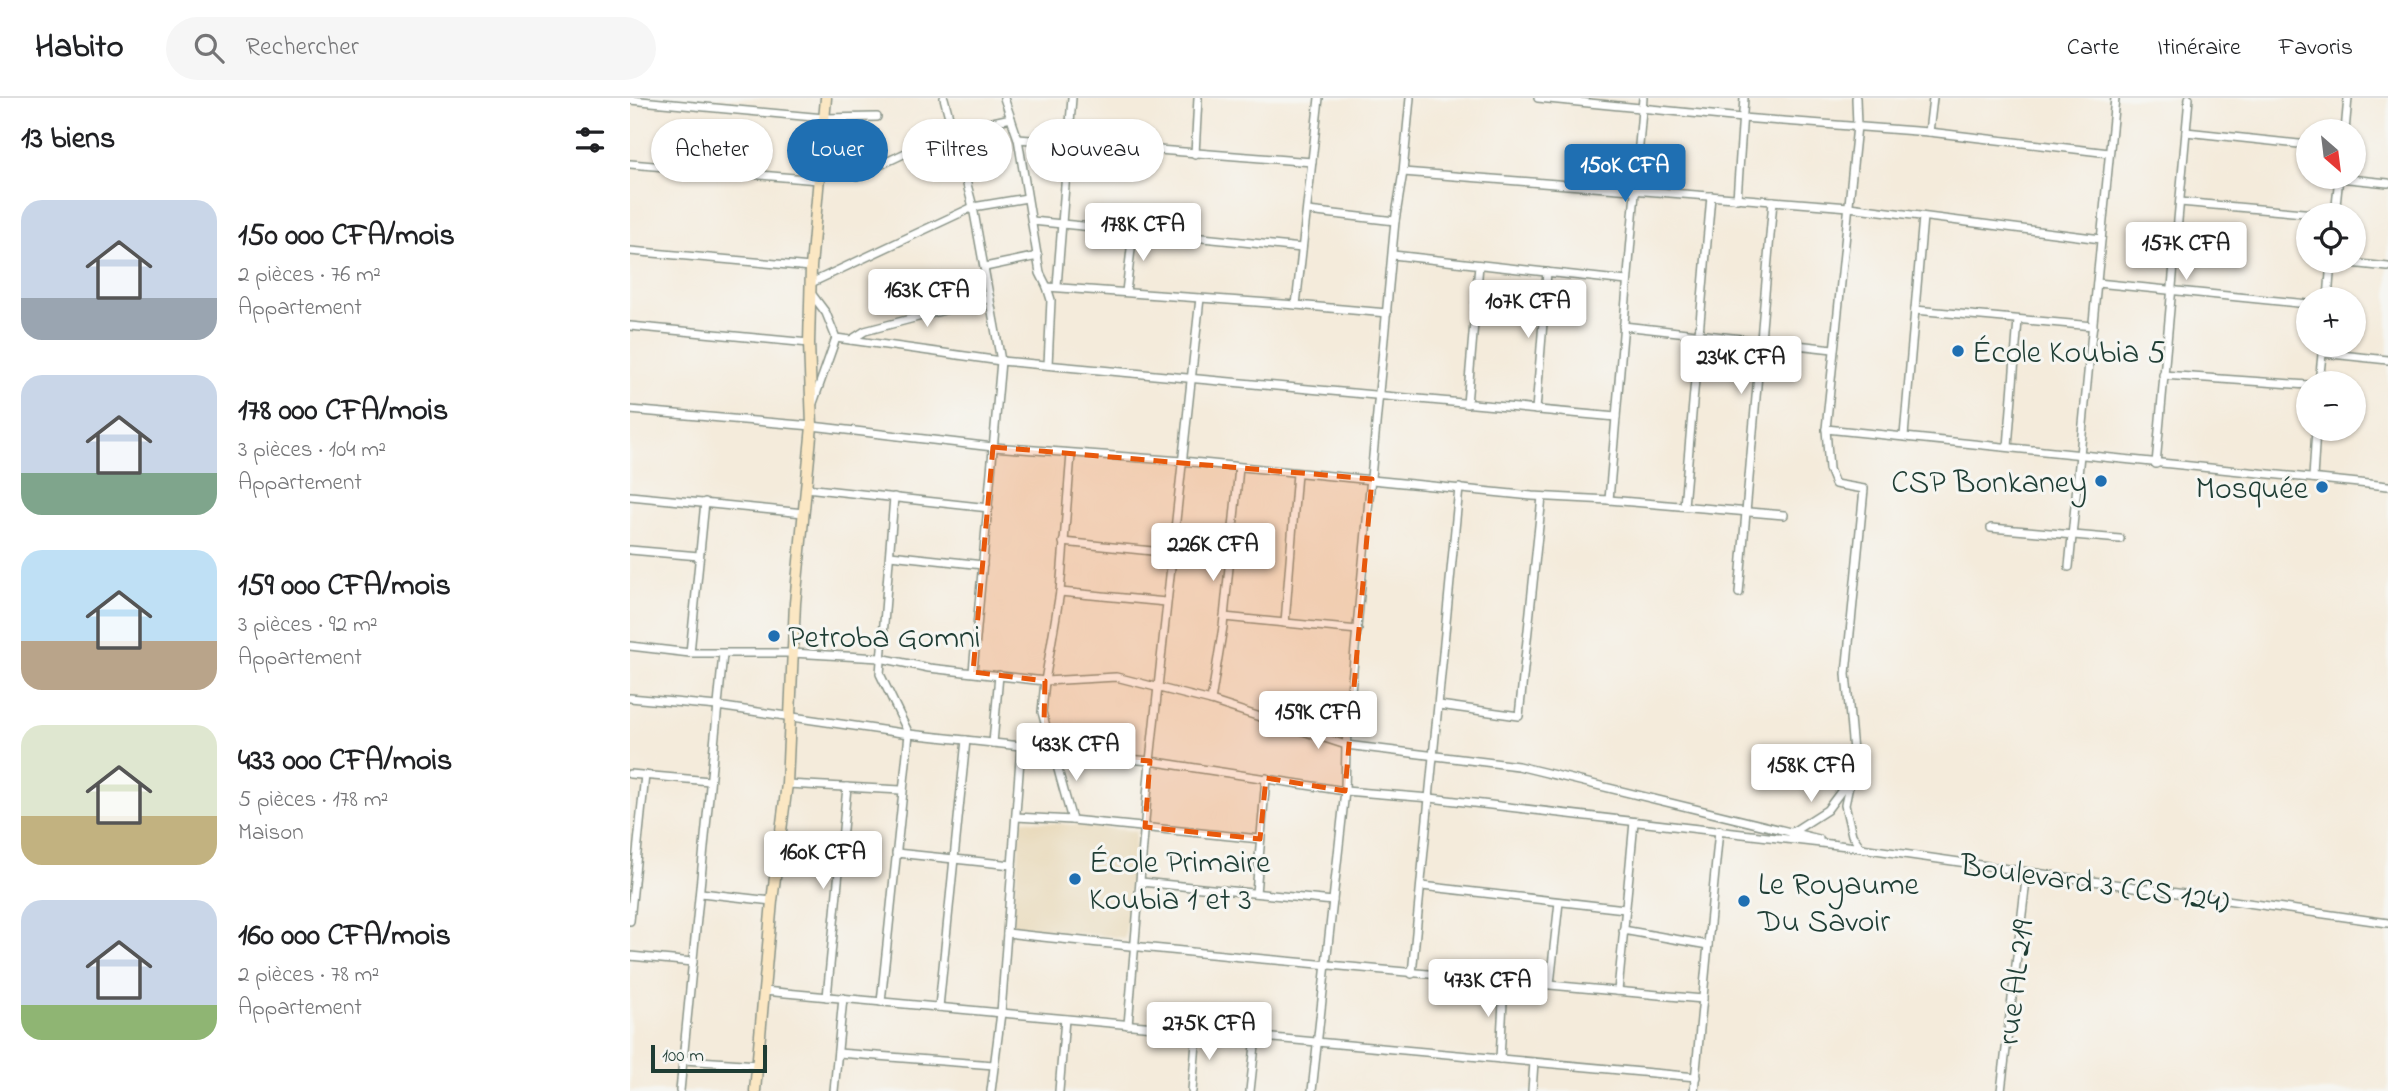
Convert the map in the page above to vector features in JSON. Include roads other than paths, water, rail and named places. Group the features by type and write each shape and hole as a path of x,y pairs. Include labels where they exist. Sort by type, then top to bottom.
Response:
{"street":[{"path":"824,118 826,98"},
{"path":"944,98 949,119"},
{"path":"1004,98 1018,139 1040,273 1048,287 1051,300 1048,365"},
{"path":"1070,119 1072,98"},
{"path":"1195,154 1198,98"},
{"path":"1296,305 1319,98"},
{"path":"1312,1091 1345,791 1346,745 1409,98"},
{"path":"1538,98 1742,118 1929,132 2109,153"},
{"path":"1609,500 1643,98"},
{"path":"1737,199 1744,98"},
{"path":"1856,98 1857,126 1826,429 1829,469 1835,484 1864,489 1846,674 1854,762 1845,804 1852,835 1861,848"},
{"path":"1929,132 1933,98"},
{"path":"2069,567 2115,98"},
{"path":"2156,464 2189,98"},
{"path":"2346,119 2348,98"},
{"path":"630,100 824,118 877,117"},
{"path":"1006,119 1011,118"},
{"path":"2186,132 2296,144"},
{"path":"1018,139 1026,140"},
{"path":"1164,151 1312,162"},
{"path":"630,164 787,177"},
{"path":"1403,172 1849,207 2101,239"},
{"path":"2366,180 2388,183"},
{"path":"755,1091 772,901 788,784 792,653 813,426 809,343 810,287 818,182"},
{"path":"966,182 985,267 1001,361 973,672"},
{"path":"1057,286 1065,182"},
{"path":"1684,506 1711,196"},
{"path":"810,287 973,206 1027,198"},
{"path":"1739,593 1773,201"},
{"path":"2180,202 2296,212"},
{"path":"1308,211 1395,221"},
{"path":"1904,436 1923,217"},
{"path":"1032,221 1302,248"},
{"path":"1126,292 1133,232"},
{"path":"630,251 811,267"},
{"path":"1393,255 1627,281"},
{"path":"985,267 1038,256"},
{"path":"1467,404 1479,265"},
{"path":"2366,265 2388,267"},
{"path":"1536,410 1547,272"},
{"path":"2097,284 2296,303"},
{"path":"810,287 826,313 836,338 812,407"},
{"path":"1048,287 1387,313"},
{"path":"851,340 864,331 990,298"},
{"path":"1128,1025 1150,761 1200,298"},
{"path":"1915,310 2093,326"},
{"path":"2008,447 2018,320"},
{"path":"630,326 809,343"},
{"path":"1623,326 1833,349"},
{"path":"836,338 1001,361 1616,417"},
{"path":"2366,356 2388,360"},
{"path":"2163,375 2296,384"},
{"path":"630,410 813,426 993,447 1182,461 1542,497 1784,515"},
{"path":"1826,429 2388,486"},
{"path":"2313,478 2315,441"},
{"path":"1071,454 1060,592 1042,712 1072,820"},
{"path":"1211,701 1224,617 1239,468"},
{"path":"1285,623 1297,473"},
{"path":"806,488 989,508"},
{"path":"1412,974 1460,488"},
{"path":"630,496 804,513"},
{"path":"881,1002 901,790 909,734 883,682 880,658 894,497"},
{"path":"1439,705 1519,716 1542,497"},
{"path":"690,653 705,502"},
{"path":"1991,528 2120,539"},
{"path":"1063,542 1172,553"},
{"path":"630,550 699,556"},
{"path":"890,555 983,565"},
{"path":"1060,592 1166,602"},
{"path":"1224,617 1358,630"},
{"path":"630,646 690,653 792,653 880,658 929,668 1045,681 1116,677 1211,701 1346,745 1518,766 1847,846"},
{"path":"680,1091 723,654"},
{"path":"993,743 999,676"},
{"name":"Boulevard 3 (CS 124)","path":"630,698 717,706 1053,752 1150,761 1345,791 1430,798 1847,846 2388,923"},
{"path":"939,1007 966,740"},
{"path":"991,1091 1013,865 1021,746"},
{"path":"630,774 710,781"},
{"path":"630,921 645,775"},
{"path":"1256,892 1266,778"},
{"path":"1781,838 1827,810 1849,780"},
{"path":"788,784 901,790"},
{"path":"827,997 847,787"},
{"path":"1016,817 1260,839"},
{"path":"1618,991 1634,822"},
{"path":"1695,1091 1719,830"},
{"path":"896,853 1013,865"},
{"name":"rue AL 219","path":"2001,1091 2027,872"},
{"path":"1141,882 1333,901"},
{"path":"1422,886 1625,909"},
{"path":"701,893 772,901"},
{"path":"1550,984 1559,902"},
{"path":"1623,930 1708,945"},
{"path":"1007,933 1412,974 1703,999"},
{"path":"630,956 693,962"},
{"path":"1500,1059 1504,982"},
{"path":"764,991 1696,1077"},
{"path":"834,1091 843,998"},
{"path":"1059,1091 1065,1019"},
{"path":"1192,1091 1197,1031"},
{"path":"1250,1091 1256,1036"},
{"path":"838,1053 993,1065"},
{"path":"684,1060 758,1065"},
{"path":"1532,1091 1534,1062"}],"place":[{"name":"École Koubia 5","path":"1958,351"},
{"name":"CSP Bonkaney","path":"2101,481"},
{"name":"Mosquée","path":"2322,487"},
{"name":"Petroba Gomni","path":"774,636"},
{"name":"École Primaire Koubia 1 et 3","path":"1075,879"},
{"name":"Le Royaume Du Savoir","path":"1744,901"}]}
